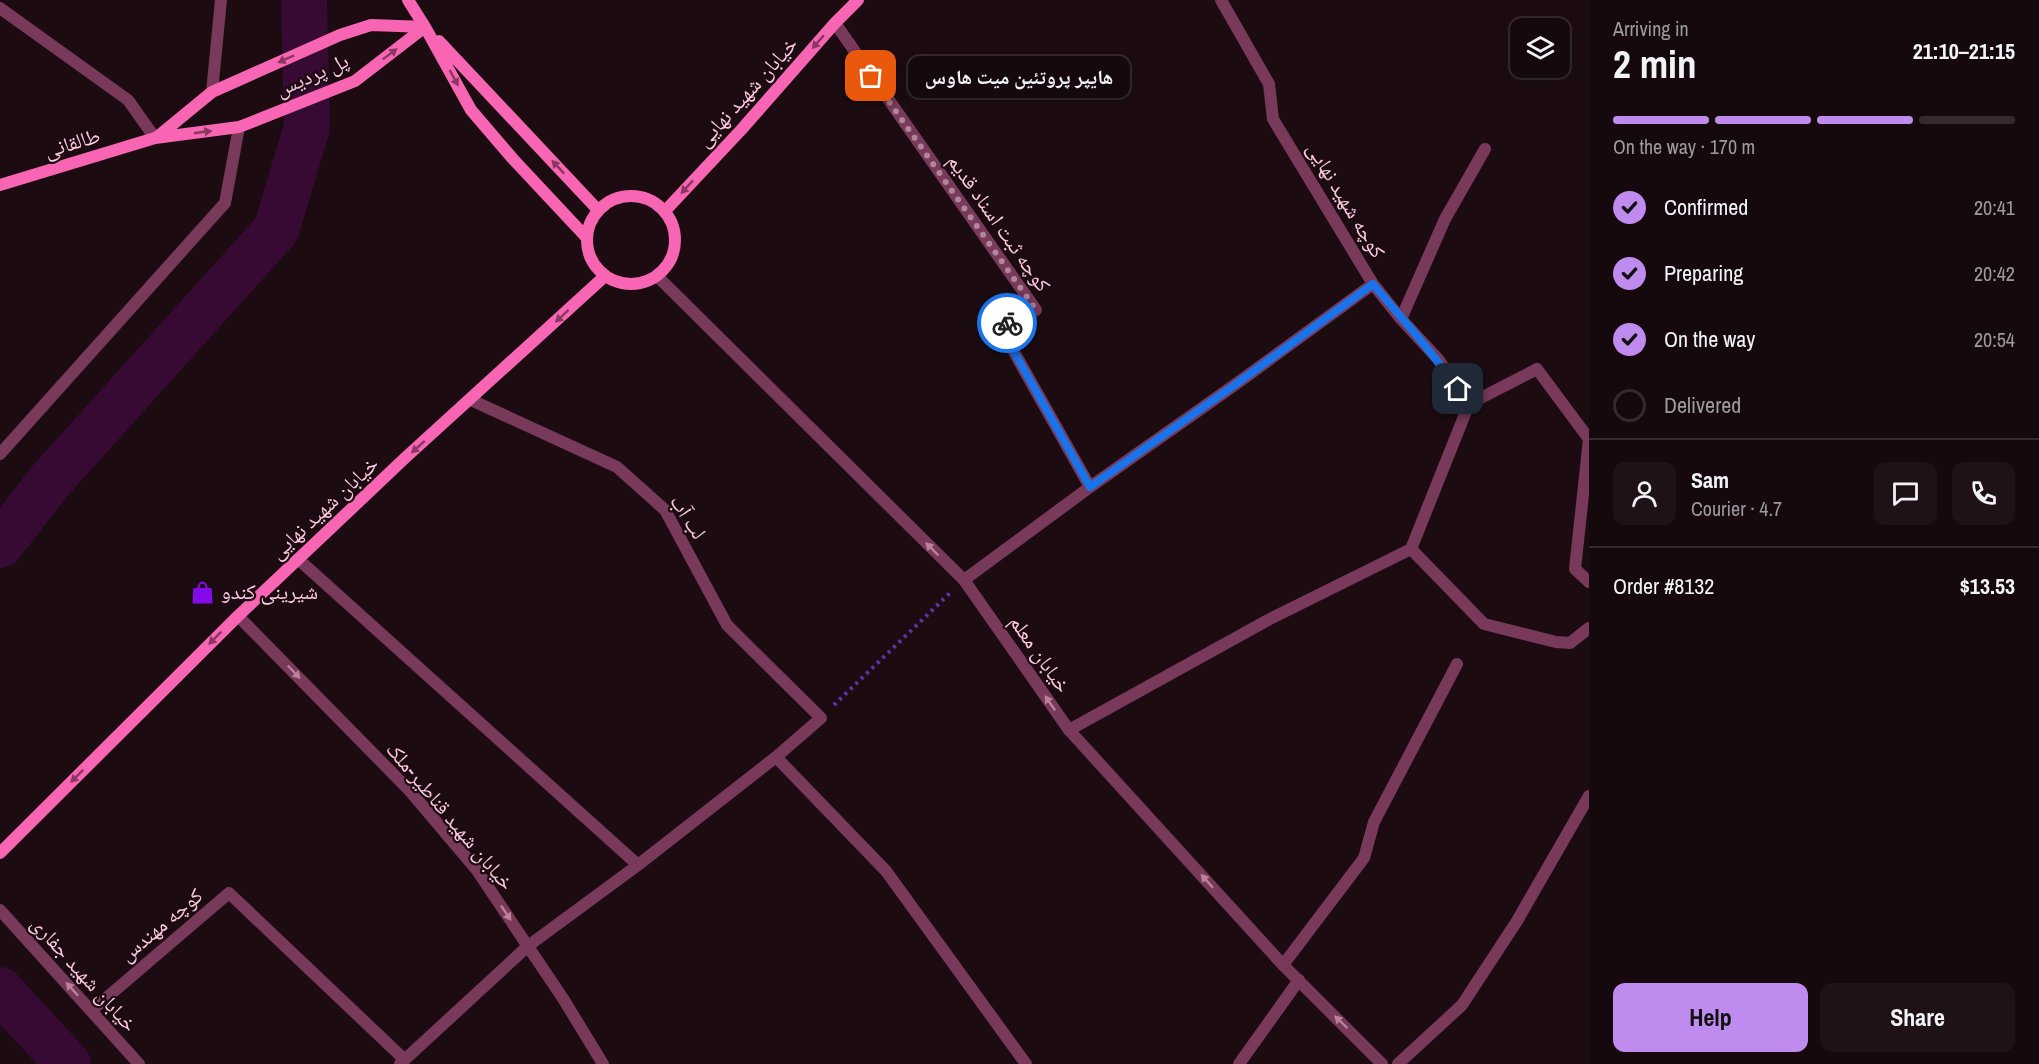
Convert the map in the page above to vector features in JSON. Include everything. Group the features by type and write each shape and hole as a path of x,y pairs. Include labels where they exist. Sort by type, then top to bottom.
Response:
{"main road":[{"path":"408,0 471,110 586,237"},
{"name":"خیابان شهید نهایی","path":"665,211 858,0"},
{"name":"پل پردیس","path":"155,138 212,92 340,35 370,25 425,27"},
{"name":"پل پردیس","path":"155,138 239,127 355,81 425,27"},
{"path":"425,27 598,210"},
{"name":"طالقانی","path":"0,185 155,138"},
{"path":"632,196 650,200 665,211 674,227 675,241 673,254 657,276 637,284 626,284 606,276 595,266 588,252 586,237 590,222 598,210 614,199 632,196"},
{"name":"خیابان شهید نهایی","path":"0,853 238,616 405,458 606,276"}],"street":[{"path":"212,92 221,0"},
{"name":"کوچه شهید نهایی","path":"1221,0 1269,84 1273,119 1373,284 1438,359 1469,404"},
{"path":"0,8 128,99 155,138"},
{"name":"کوچه ثبت اسناد قدیم","path":"835,23 1036,310 1000,327 1090,487"},
{"path":"0,454 225,203 239,127"},
{"path":"1401,319 1445,219 1485,149"},
{"name":"خیابان معلم","path":"657,276 963,580 1069,730 1283,965 1382,1064"},
{"path":"963,580 1373,284"},
{"path":"1069,730 1268,620 1411,549 1469,404 1537,369 1589,439 1575,569 1589,582"},
{"name":"لب آب","path":"471,400 617,467 665,510 727,625 821,718"},
{"path":"1411,549 1484,624 1556,642 1570,643 1589,628"},
{"path":"298,559 638,865"},
{"name":"خیابان شهید قناطیر-ملک","path":"238,616 410,791 476,869 603,1064"},
{"path":"1283,965 1364,858 1374,822 1456,664"},
{"path":"402,1062 528,946 638,865 776,757 821,718"},
{"path":"776,757 886,872 1026,1064"},
{"path":"1398,1064 1462,1005 1517,921 1589,796"},
{"name":"کوچه مهندس","path":"91,1011 229,893 402,1062"},
{"name":"خیابان شهید جفاری","path":"0,910 138,1064"},
{"path":"1239,1064 1299,980"}],"path":[{"path":"821,718 963,580"}],"waterway":[{"path":"0,545 50,481 276,230 307,127 304,0"},
{"path":"0,990 68,1064"}],"way so far":[{"path":"871,76 1036,310 1007,323"}],"place":[{"name":"هایپر پروتئین میت هاوس","path":"871,76"},
{"name":"شیرینی کندو","path":"203,592"}],"route":[{"path":"1007,323 1000,327 1090,487 1373,284 1438,359 1458,389"}]}
